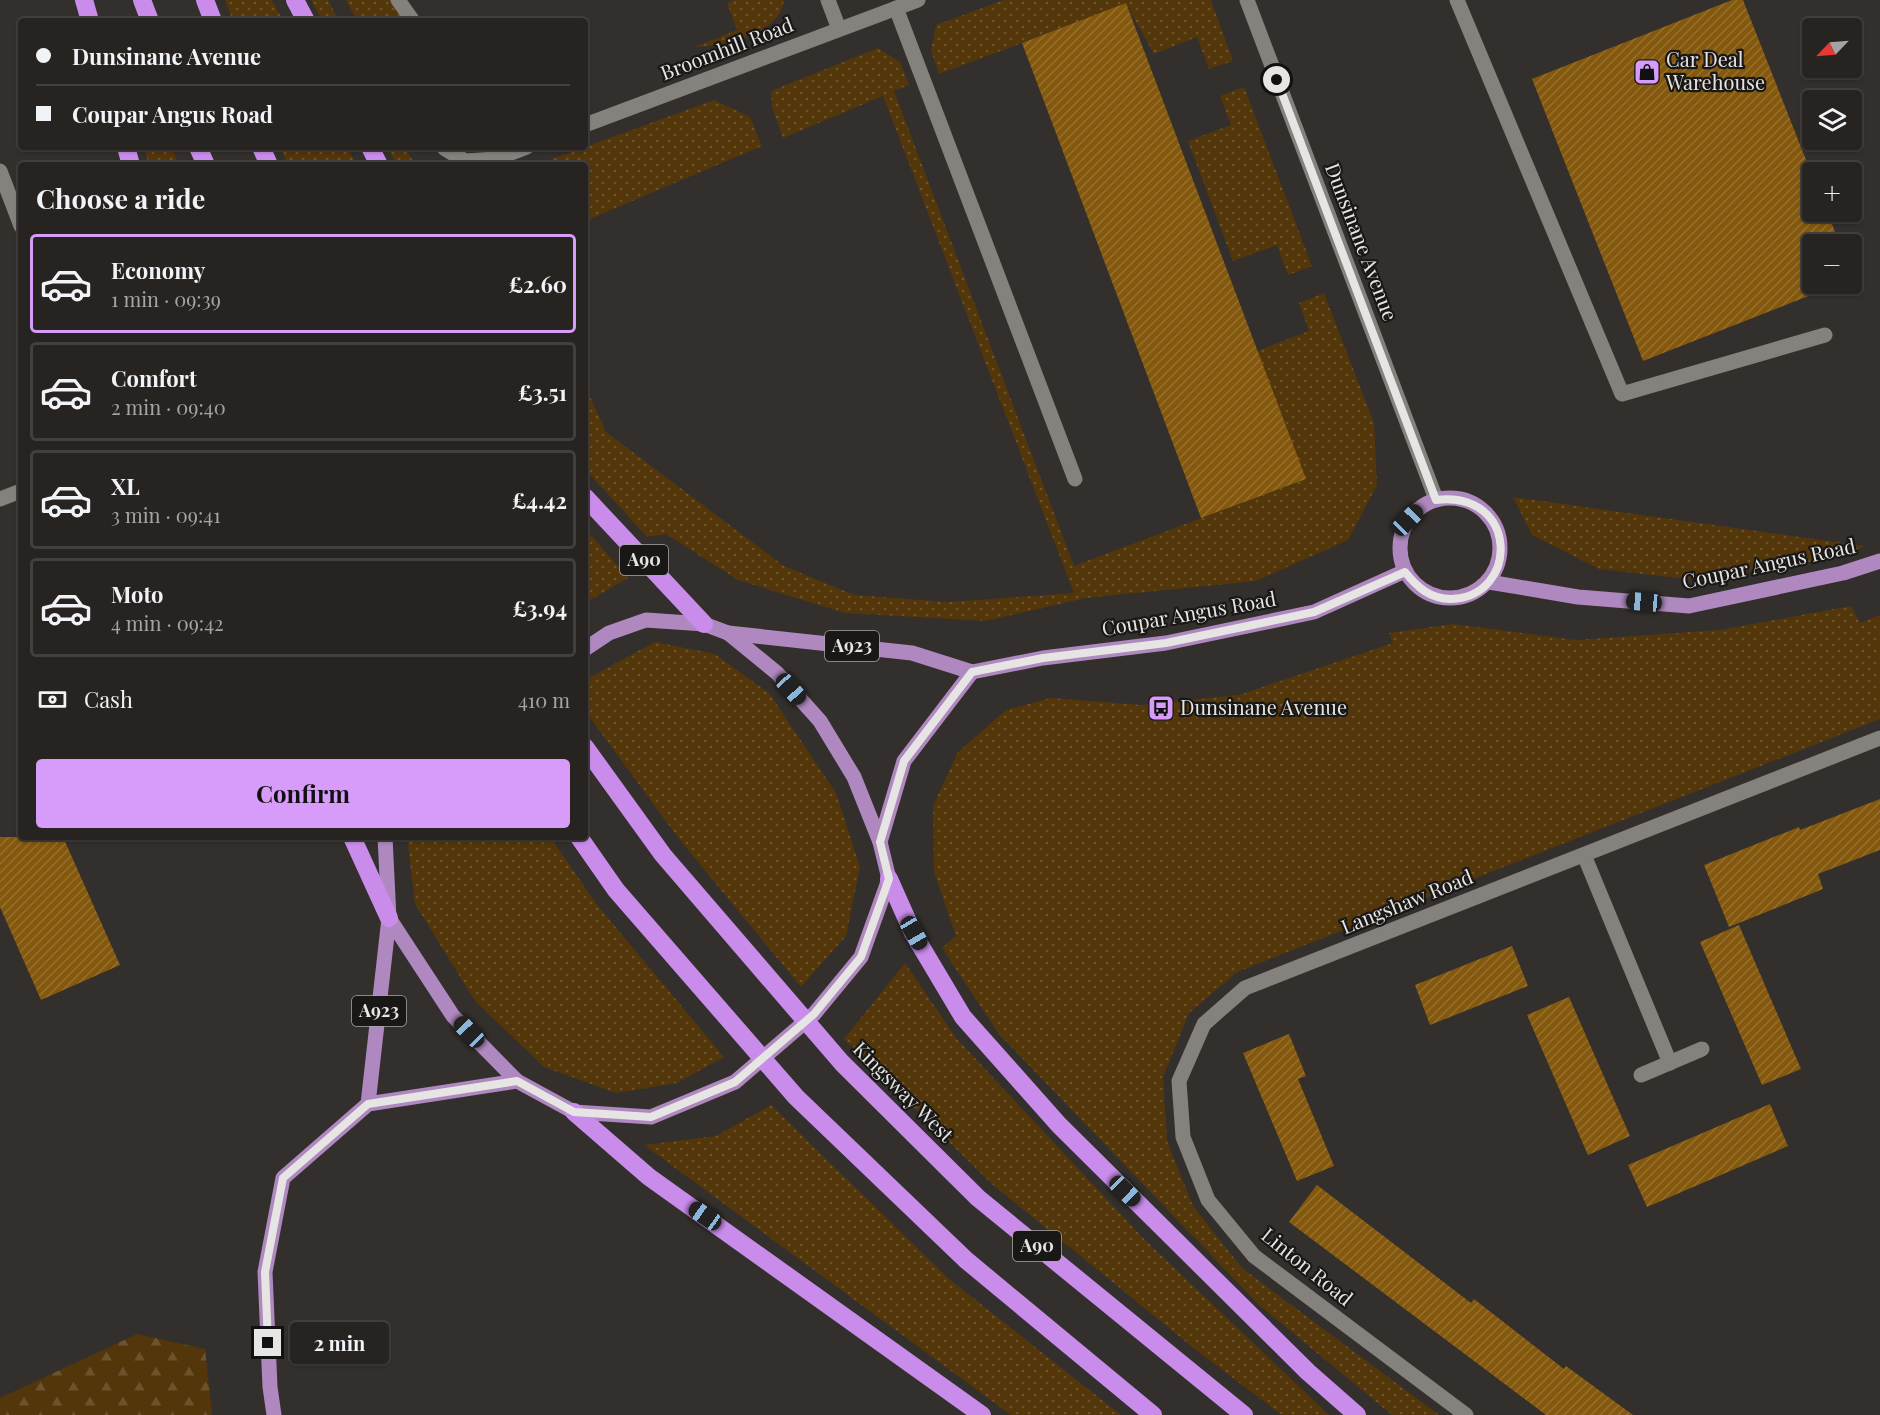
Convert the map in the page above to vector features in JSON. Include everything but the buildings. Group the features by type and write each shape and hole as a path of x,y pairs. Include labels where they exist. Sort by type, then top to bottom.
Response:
{"highway":[{"path":"84,0 89,18"},
{"path":"142,0 149,18"},
{"path":"205,0 212,18"},
{"path":"295,0 304,18"},
{"name":"A90","path":"588,500 704,624"},
{"name":"Kingsway West","path":"588,751 663,855 842,1063 978,1198 1244,1415"},
{"path":"353,840 389,918"},
{"name":"A90","path":"581,840 616,890 796,1097 966,1260 1154,1415"},
{"path":"889,879 914,933 963,1017 1059,1125 1308,1372 1357,1415"},
{"path":"574,1112 649,1177 982,1415"}],"main road":[{"path":"1453,498 1468,501 1482,509 1493,521 1499,536 1501,552 1497,568 1488,582 1468,596 1444,599 1428,594 1415,585 1405,572 1400,554 1401,537 1408,520 1421,507 1436,500 1453,498"},
{"name":"Coupar Angus Road","path":"1488,582 1578,597 1689,606 1843,573 1880,561"},
{"name":"Coupar Angus Road","path":"728,633 912,653 972,672 1043,658 1166,643 1314,612 1405,572"},
{"path":"385,840 389,918 453,1016 517,1081 574,1112 651,1117 735,1082 814,1014 861,957 889,879 880,842 854,777 819,721 777,673 728,633 704,624 646,620 609,633 588,647"},
{"path":"880,842 904,761 972,672"},
{"name":"A923","path":"368,1104 389,918"},
{"path":"274,1415 270,1387 265,1272 283,1178 368,1104 517,1081"}],"street":[{"path":"398,0 411,18"},
{"path":"828,0 839,29"},
{"name":"Broomhill Road","path":"588,124 918,0"},
{"name":"Dunsinane Avenue","path":"1247,0 1436,500"},
{"path":"1457,0 1622,394 1825,335"},
{"path":"896,8 1075,479"},
{"path":"447,150 465,161 495,159 518,150"},
{"path":"0,171 18,217"},
{"path":"0,499 18,492"},
{"name":"Langshaw Road","path":"1245,988 1880,738"},
{"path":"1584,855 1670,1062"},
{"name":"Linton Road","path":"1245,988 1204,1024 1179,1081 1183,1137 1208,1200 1254,1256 1466,1415"},
{"path":"1641,1075 1702,1049"}],"green space":[{"path":"225,0 272,0 281,18 232,18"},
{"path":"311,0 328,0 337,18 320,18"},
{"path":"346,0 393,0 402,18 355,18"},
{"path":"734,0 784,0 780,12 762,30 735,41 695,47 737,30 727,3"},
{"path":"1004,0 1211,0 1233,61 1209,69 1197,37 1154,54 1126,4 939,74 931,51 936,25"},
{"path":"878,48 900,62 909,85 894,91 1074,566 1305,479 1257,351 1309,331 1299,303 1324,293 1374,423 1377,485 1348,540 1256,581 1086,598 985,621 845,613 738,580 666,534 647,537 588,472 588,392 606,432 784,566 854,595 948,602 1074,593 883,96 783,138 772,107 771,91"},
{"path":"1244,87 1312,266 1288,275 1277,245 1233,261 1188,141 1231,125 1220,96"},
{"path":"714,100 750,117 762,146 588,220 588,162 544,162 577,150 588,150 588,146"},
{"path":"145,150 173,150 178,162 148,162"},
{"path":"281,150 349,150 355,162 287,162"},
{"path":"389,150 407,150 413,162 395,162"},
{"path":"1513,497 1866,546 1824,560 1688,579 1599,569 1532,535"},
{"path":"588,531 628,578 588,601"},
{"path":"1851,606 1860,623 1880,615 1880,719 1237,972 1189,1013 1163,1077 1167,1141 1193,1206 1242,1268 1439,1415 1392,1415 1259,1305 999,1034 942,948 956,936 934,872 933,806 958,752 1006,710 1051,698 1141,705 1239,695 1393,643 1389,633 1453,624 1576,640 1719,630"},
{"path":"655,642 715,654 769,693 836,793 860,867 846,936 801,987 679,839 588,715 588,678"},
{"path":"407,840 552,840 598,906 724,1057 677,1083 616,1093 544,1067 475,1001 415,904"},
{"path":"905,963 957,1039 1144,1239 1329,1415 1282,1415 1201,1354 993,1185 844,1039"},
{"path":"771,1105 949,1279 1121,1415 1011,1415 644,1145 716,1136"},
{"path":"137,1334 205,1349 212,1415 0,1415 0,1398"}],"place":[{"name":"Car Deal Warehouse","path":"1647,72"},
{"name":"Dunsinane Avenue","path":"1161,708"}],"route":[{"path":"268,1343 265,1272 283,1178 368,1104 517,1081 574,1112 651,1117 735,1082 814,1014 861,957 889,879 880,842 904,761 972,672 1043,658 1166,643 1314,612 1405,572 1415,585 1428,594 1444,599 1460,598 1476,592 1488,582 1497,568 1501,552 1499,536 1493,521 1482,509 1468,501 1453,498 1436,500 1277,80"}]}
